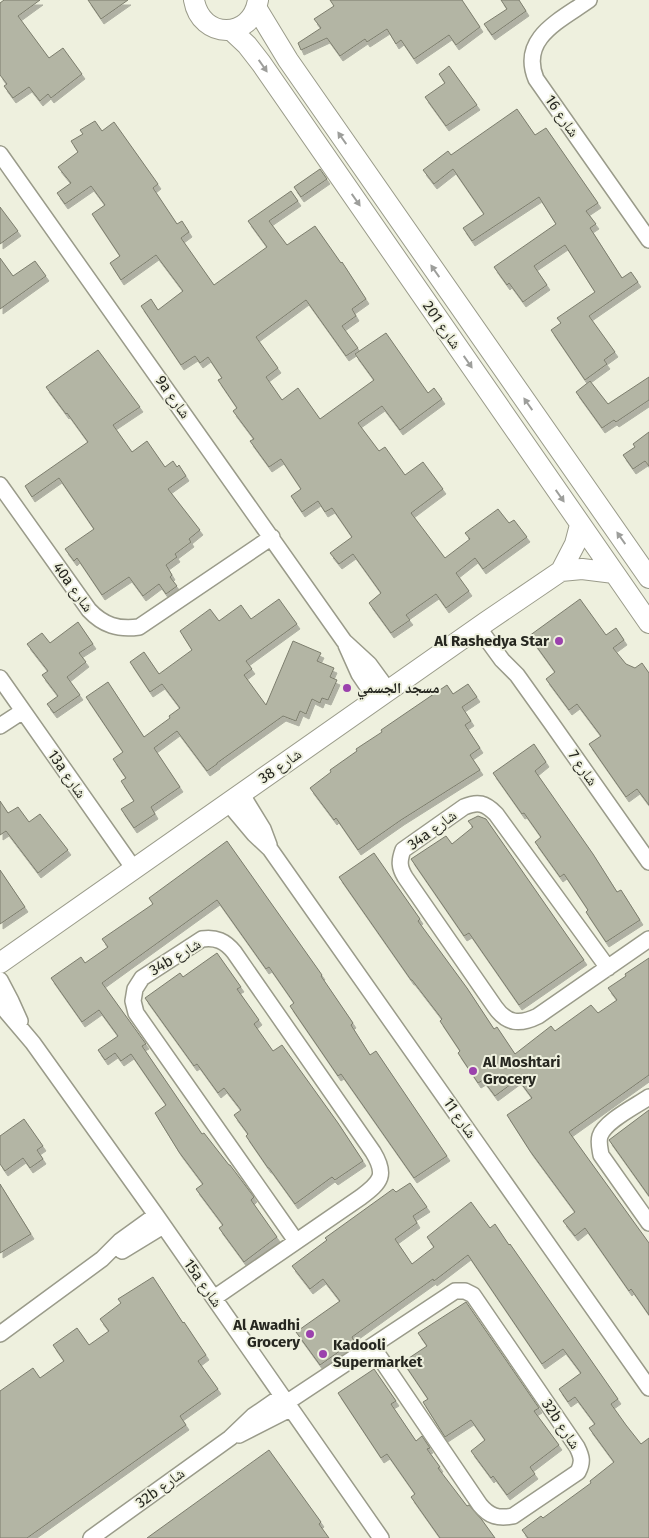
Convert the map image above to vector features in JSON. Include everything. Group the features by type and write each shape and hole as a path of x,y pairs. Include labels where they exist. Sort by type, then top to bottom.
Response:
{"street":[{"path":"194,0 199,14 209,25 231,30 244,25 250,20 258,4"},
{"name":"شارع 16","path":"589,0 551,27 538,40 532,54 533,71 536,79 649,240"},
{"name":"شارع 201","path":"258,4 288,60 649,578"},
{"name":"شارع 201","path":"231,30 261,63 649,623"},
{"name":"9a شارع","path":"0,154 344,641 354,666 382,694"},
{"name":"40a شارع","path":"0,485 89,610 103,622 120,628 139,628 272,537"},
{"name":"شارع 38","path":"0,963 382,694 561,571 575,544 580,525"},
{"path":"561,571 582,569 614,573"},
{"name":"شارع 7","path":"482,625 509,657 517,675 649,862"},
{"name":"13a شارع","path":"0,678 134,869"},
{"path":"0,726 22,710"},
{"name":"شارع 11","path":"235,798 263,829 270,849 649,1388"},
{"name":"34a شارع","path":"608,968 490,807 482,804 472,804 464,807 403,850 399,859 400,868 405,877 500,1014 508,1020 528,1021 538,1016 608,968 649,939"},
{"name":"34b شارع","path":"214,1298 374,1187 380,1177 380,1164 228,945 221,940 212,938 202,939 142,978 135,988 133,1001 136,1013 296,1241"},
{"name":"15a شارع","path":"0,980 15,1008 23,1030"},
{"name":"15a شارع","path":"0,1004 23,1030 159,1220 381,1538"},
{"path":"649,1097 607,1125 600,1135 599,1146 601,1155 649,1223"},
{"path":"0,1334 102,1259 124,1249 159,1220"},
{"name":"32b شارع","path":"91,1538 230,1438 253,1429 286,1403 372,1346 456,1291 465,1291 473,1295 577,1447 582,1463 578,1472 513,1516 504,1518 494,1517 486,1512 474,1497 372,1346"}],"building":[{"path":"4,0 40,0 18,16 49,58 63,48 82,74 51,98 48,94 40,101 29,87 13,98 4,86 7,84 0,75 0,3"},
{"path":"88,0 128,0 101,19"},
{"path":"330,0 462,0 480,27 456,45 449,35 414,59 401,40 396,44 387,29 367,42 365,39 340,56 327,38 301,50 298,43 321,28 314,19 334,6"},
{"path":"501,0 519,0 526,11 492,35 484,24 507,9"},
{"path":"449,66 477,105 446,126 425,97 445,83 439,74"},
{"path":"517,109 535,135 546,128 598,203 586,211 596,224 590,228 622,278 631,272 638,282 589,316 615,352 604,360 607,364 585,380 551,330 561,323 557,318 595,292 565,245 534,266 547,285 523,302 494,267 556,224 539,197 472,241 463,228 484,214 453,169 434,184 423,170 448,151 451,155"},
{"path":"95,121 102,131 114,122 158,184 153,188 177,224 182,221 189,232 181,238 214,285 267,247 248,221 291,191 298,201 269,221 287,245 315,226 342,262 366,299 352,309 356,316 342,326 358,348 346,356 306,300 256,337 278,368 266,377 282,400 298,388 320,419 374,380 355,354 386,333 428,393 434,388 442,399 400,430 382,406 358,423 379,451 385,447 405,475 423,462 443,489 411,513 445,558 470,539 465,533 498,509 509,523 514,520 527,537 483,569 475,558 456,573 469,591 446,608 436,594 406,615 410,620 391,633 369,603 381,593 353,554 339,564 330,553 352,537 332,508 325,512 318,501 302,512 291,496 301,489 281,459 269,467 250,441 254,439 233,411 237,408 218,380 222,378 208,357 200,363 195,356 181,365 141,306 151,299 158,310 183,291 156,255 121,280 110,263 120,256 92,214 105,205 91,186 65,204 57,193 71,183 58,167 78,152 71,141 83,134 80,130"},
{"path":"320,169 327,179 301,197 294,187"},
{"path":"0,207 18,231 0,244"},
{"path":"0,258 13,276 35,261 46,276 0,309"},
{"path":"98,350 140,407 113,425 132,452 147,441 165,467 173,461 177,467 179,465 186,476 168,489 200,530 189,539 191,542 175,554 177,557 166,565 172,575 170,577 177,586 166,594 159,584 143,596 129,577 102,595 77,558 74,561 65,549 94,529 59,478 32,497 25,486 88,442 46,387"},
{"path":"649,377 649,400 616,422 614,420 602,428 576,392 590,381 608,404"},
{"path":"649,432 649,466 645,461 633,469 623,455 635,447 633,444"},
{"path":"279,599 297,624 246,661 252,669 244,675 266,705 293,641 321,653 317,661 334,668 330,677 337,680 328,700 322,698 320,703 312,699 306,714 300,711 296,721 283,716 207,771 177,731 154,748 180,787 151,807 155,814 134,828 121,809 134,801 121,781 126,778 113,759 123,752 86,697 108,682 144,737 170,718 169,716 180,708 162,684 150,692 130,662 144,652 159,674 192,650 180,631 210,609 219,621 241,605 251,619"},
{"path":"580,599 606,635 616,628 624,640 613,648 626,664 635,668 642,663 649,673 649,805 637,789 626,797 589,744 601,736 577,704 569,710 546,679 555,672 529,636"},
{"path":"78,622 93,644 79,653 86,662 67,677 80,695 54,713 47,704 58,696 42,675 48,671 27,644 42,633 50,643"},
{"path":"468,684 477,697 462,707 471,721 465,725 480,748 470,755 480,770 401,820 358,850 336,818 334,820 310,788 331,772 330,770 357,751 356,749 382,732 381,730 447,685 453,694"},
{"path":"534,744 546,762 535,771 617,892 621,890 640,920 606,942 586,912 588,910 564,874 560,877 535,842 541,837 493,773"},
{"path":"0,801 8,813 18,807 29,822 40,814 68,850 38,873 6,831 0,835"},
{"path":"478,816 486,819 584,960 519,1005 469,933 464,936 411,859 446,836 452,844 473,827 468,821"},
{"path":"227,841 322,975 353,1023 351,1025 370,1055 376,1051 447,1156 414,1178 341,1074 338,1076 290,1006 294,1003 269,967 266,969 217,900 102,983 146,1044 142,1046 202,1134 204,1133 254,1197 251,1200 277,1237 244,1262 219,1228 223,1225 196,1189 203,1184 179,1152 155,1113 166,1105 131,1054 121,1061 115,1053 105,1060 98,1050 118,1036 99,1010 82,1022 51,978 81,957 85,963 108,947 102,939 153,904 149,898"},
{"path":"374,853 420,919 418,921 467,988 494,1029 497,1027 515,1054 551,1026 555,1031 591,1005 598,1013 617,1000 608,988 649,958 649,1075 569,1132 649,1243 649,1315 631,1289 629,1291 585,1228 575,1236 563,1221 575,1212 530,1151 507,1115 532,1098 518,1079 495,1096 483,1080 478,1083 440,1021 442,1019 411,980 339,877"},
{"path":"0,870 25,907 0,924"},
{"path":"217,953 241,987 237,989 259,1020 254,1024 273,1051 282,1045 363,1161 335,1180 332,1177 295,1204 246,1136 248,1134 234,1115 241,1110 224,1088 218,1093 197,1064 194,1066 145,998 180,973 183,977"},
{"path":"649,1110 649,1196 609,1140"},
{"path":"24,1119 43,1146 37,1150 43,1159 30,1168 23,1158 5,1171 0,1164 0,1136"},
{"path":"410,1183 427,1207 413,1216 417,1223 395,1239 412,1264 434,1247 427,1237 471,1202 490,1228 495,1224 510,1244 618,1399 611,1404 626,1425 641,1444 649,1438 649,1538 528,1538 522,1530 541,1516 543,1518 591,1483 590,1481 614,1462 589,1428 595,1424 575,1397 568,1402 559,1389 581,1373 563,1349 542,1364 468,1255 434,1281 433,1279 352,1337 354,1341 320,1365 296,1332 340,1301 323,1279 310,1289 292,1266 327,1240 325,1238 393,1189 396,1192"},
{"path":"0,1184 31,1234 0,1253"},
{"path":"153,1277 206,1355 198,1361 218,1389 180,1416 186,1425 27,1538 0,1538 0,1391 33,1368 40,1378 64,1361 53,1345 77,1328 89,1345 109,1331 100,1319 121,1303 118,1299"},
{"path":"466,1302 539,1408 534,1411 559,1445 530,1467 535,1474 507,1495 493,1476 491,1478 471,1451 485,1440 471,1420 445,1437 423,1402 428,1399 403,1362 427,1346 418,1333"},
{"path":"374,1369 396,1401 391,1404 416,1441 422,1436 430,1448 427,1449 440,1467 438,1468 467,1506 469,1505 495,1538 440,1538 411,1497 415,1494 387,1454 381,1458 338,1393"},
{"path":"269,1450 321,1522 319,1524 329,1538 147,1538"}],"place":[{"name":"Al Rashedya Star","path":"559,641"},
{"name":"مسجد الجسمي","path":"347,688"},
{"name":"Al Moshtari Grocery","path":"473,1071"},
{"name":"Al Awadhi Grocery","path":"310,1334"},
{"name":"Kadooli Supermarket","path":"323,1354"}]}
